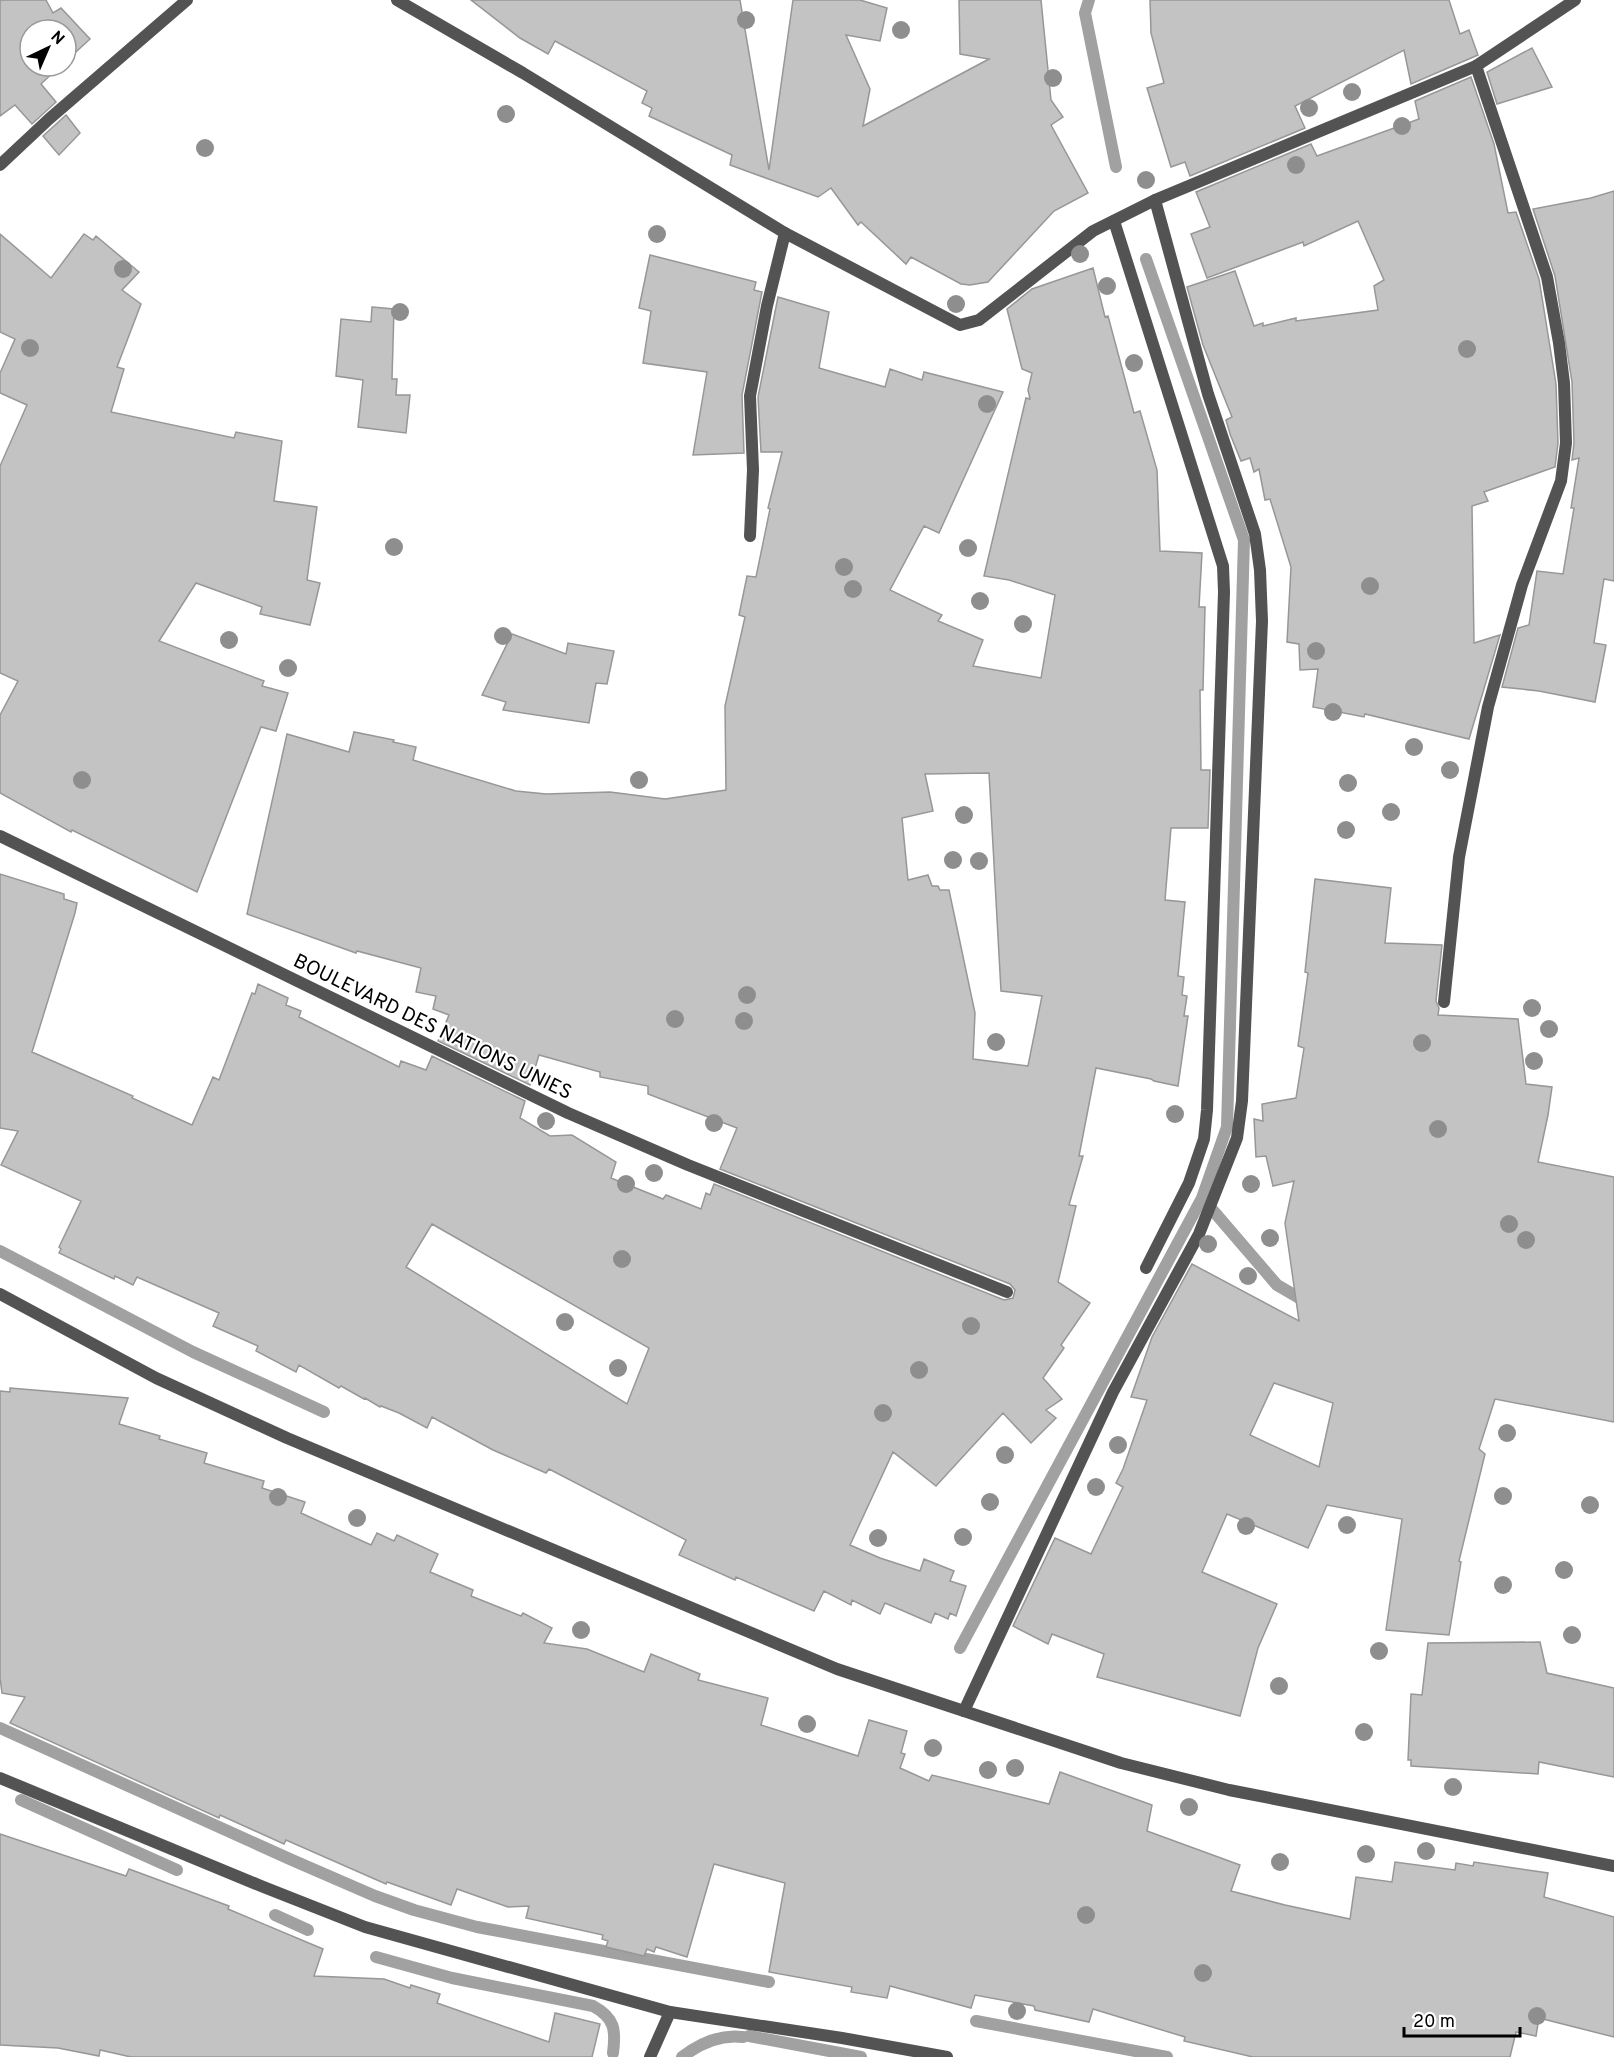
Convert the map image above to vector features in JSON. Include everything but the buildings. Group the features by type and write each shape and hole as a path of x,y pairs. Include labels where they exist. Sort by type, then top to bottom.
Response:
{"street":[{"path":"0,165 49,119 187,0"},
{"path":"397,0 523,73 785,233 960,325 979,320 1093,231 1155,200 1476,66 1575,0"},
{"path":"1444,1002 1459,857 1488,706 1522,585 1561,481 1566,443 1564,383 1547,277 1476,66"},
{"path":"964,1711 1113,1392 1199,1234 1237,1138 1242,1101 1262,621 1260,570 1255,534 1208,394 1155,200"},
{"path":"1114,221 1223,566 1224,592 1208,1098 1204,1139 1189,1183 1146,1268"},
{"path":"750,536 753,470 750,396 767,306 785,233"},
{"name":"BOULEVARD DES NATIONS UNIES","path":"0,836 568,1113 688,1165 1007,1292"},
{"path":"0,1294 156,1378 287,1438 837,1669 1120,1763 1218,1787 1614,1866"},
{"path":"0,1778 366,1927 670,2012 842,2038 947,2057"},
{"path":"650,2057 670,2012"}],"waterway":[{"path":"1089,0 1085,13 1116,167"},
{"path":"960,1648 1202,1198 1227,1127 1244,540 1146,259"},
{"path":"1204,1200 1277,1285 1308,1303"},
{"path":"0,1251 193,1352 324,1412"},
{"path":"0,1728 292,1860 375,1896 414,1910 477,1927 769,1982"},
{"path":"21,1800 177,1870"},
{"path":"275,1915 308,1930"},
{"path":"376,1957 452,1978 593,2006 610,2020 614,2031 613,2053"},
{"path":"976,2021 1167,2057"},
{"path":"749,2036 861,2057"},
{"path":"682,2057 711,2041 727,2037 743,2037"}]}
